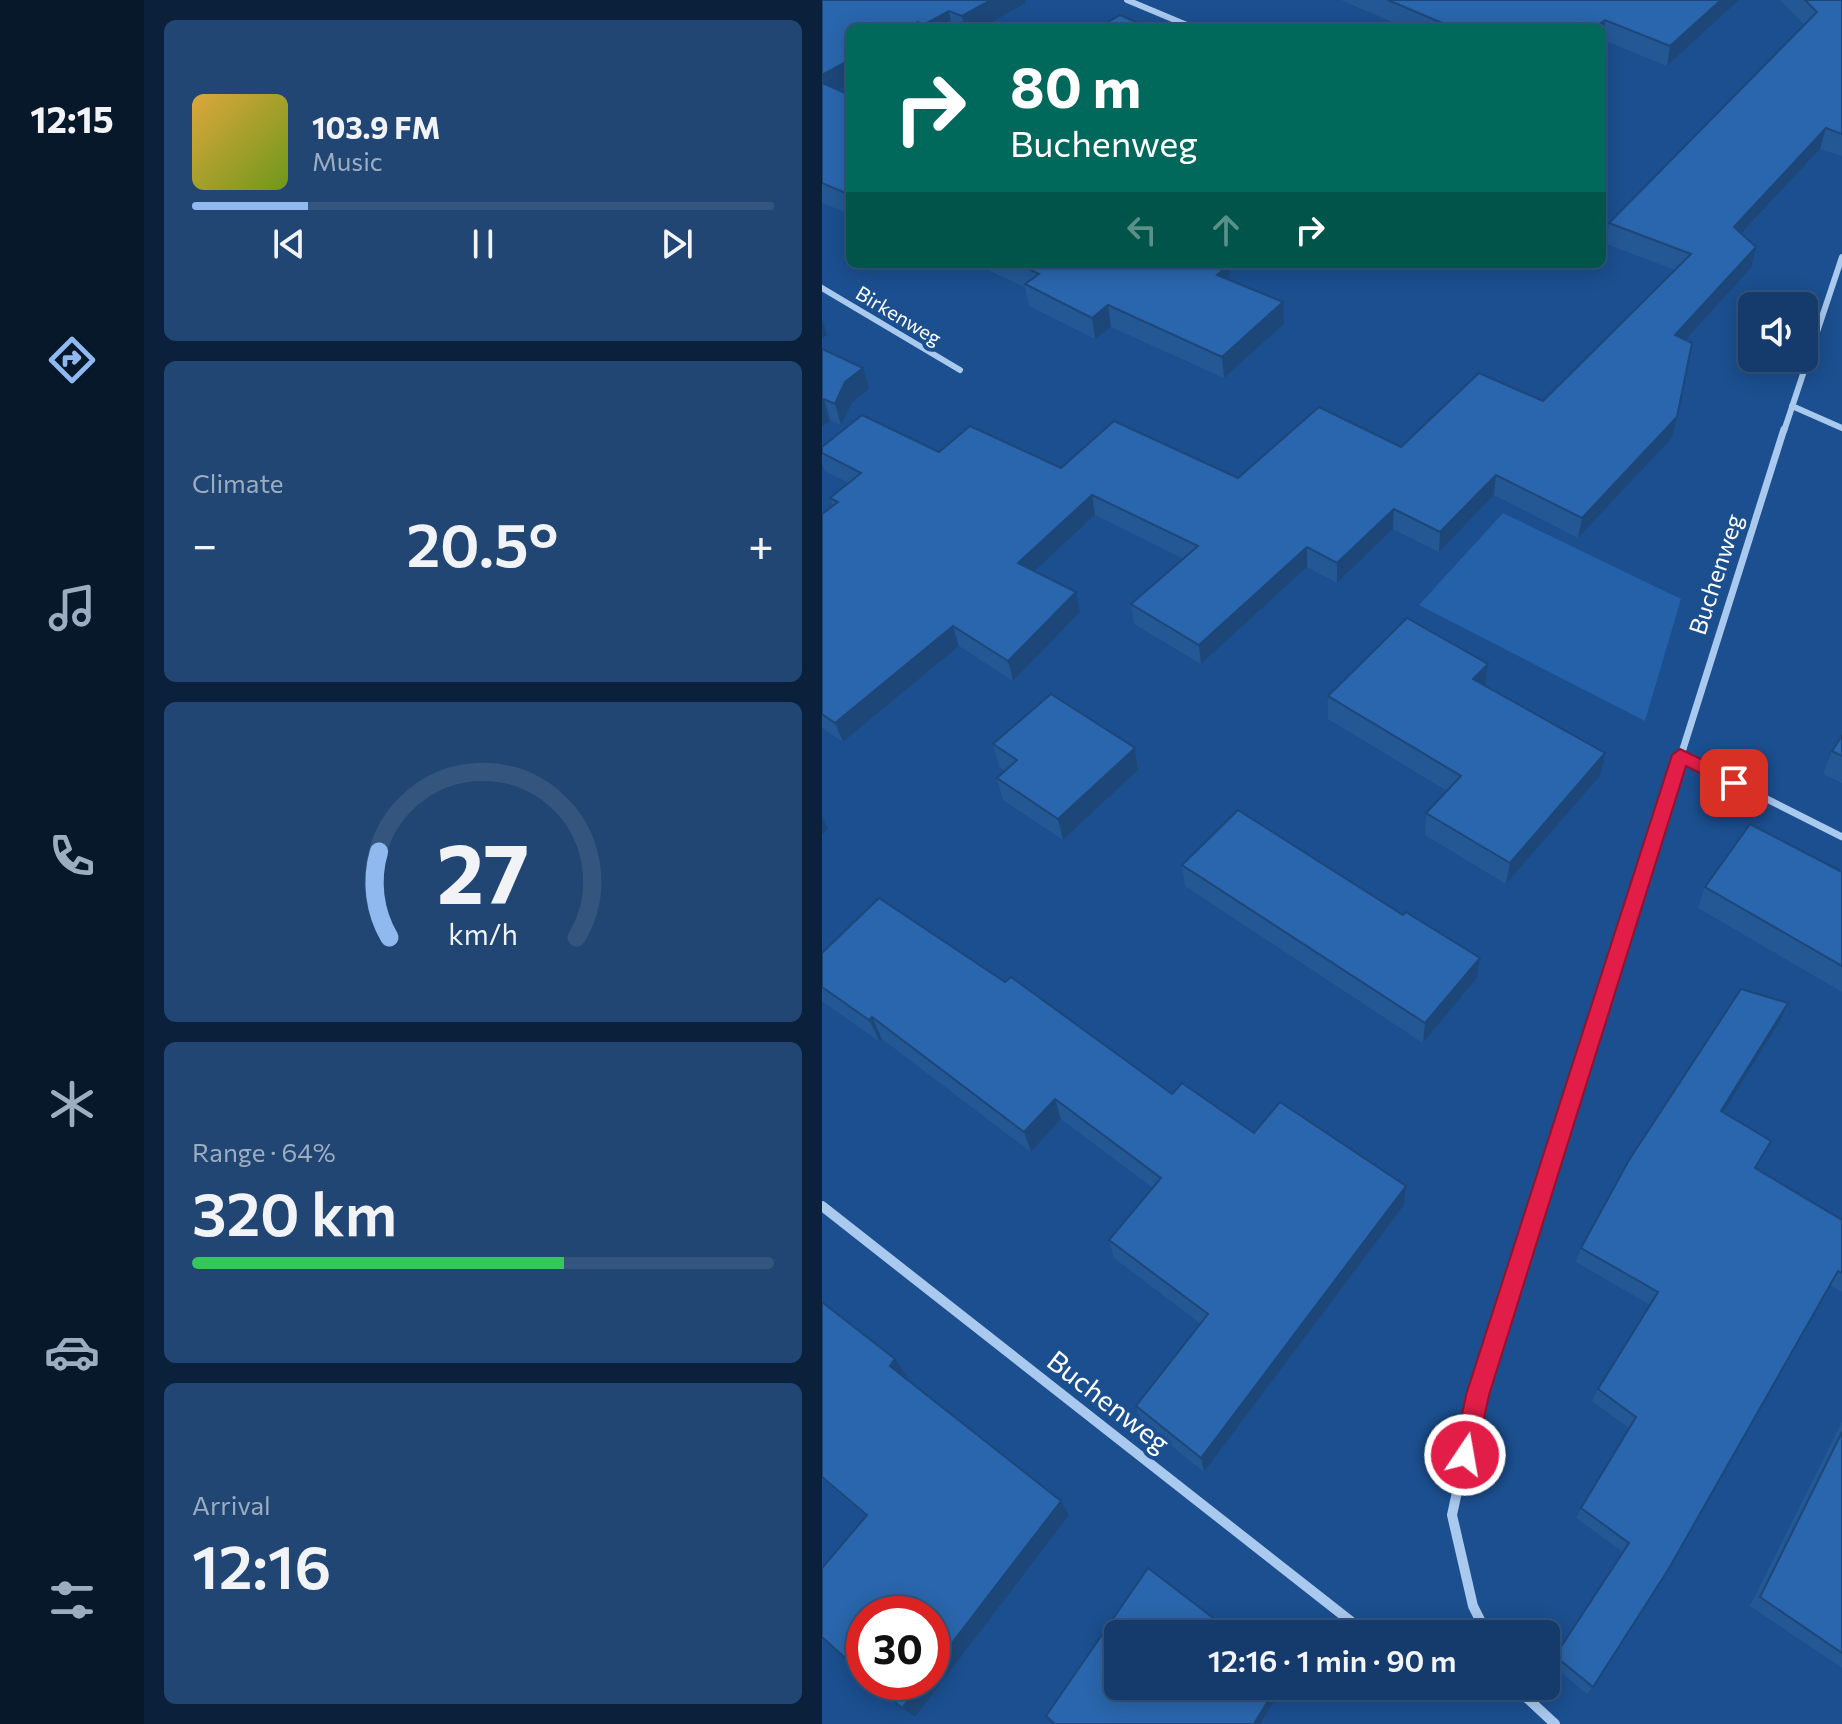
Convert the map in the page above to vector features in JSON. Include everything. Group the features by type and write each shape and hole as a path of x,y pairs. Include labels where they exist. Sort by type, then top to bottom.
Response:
{"street":[{"path":"1127,0 1184,24"},
{"name":"Buchenweg","path":"1480,1620 1473,1606 1452,1515 1478,1395 1680,755 1842,257"},
{"name":"Birkenweg","path":"822,288 960,370"},
{"path":"1792,406 1842,428"},
{"path":"1680,755 1842,837"},
{"name":"Buchenweg","path":"822,1206 1349,1620"},
{"path":"1529,1700 1555,1724"}],"shaded area":[{"path":"1503,513 1681,599 1645,721 1419,605"}],"building":[{"path":"822,0 991,0 962,16 949,11 925,24 846,24 846,62 822,75"},
{"path":"1388,0 1721,0 1670,46 1605,20 1599,24 1445,24"},
{"path":"1805,0 1842,0 1842,134 1826,128 1734,227 1756,247 1675,335 1692,343 1677,417 1582,518 1496,475 1440,532 1394,509 1337,563 1307,547 1199,645 1131,604 1198,546 1092,495 1018,563 1076,592 1008,661 953,626 835,723 822,714 822,514 838,502 830,498 861,473 822,453 822,447 862,415 939,452 970,426 1061,468 1114,421 1238,478 1319,407 1401,447 1479,373 1543,401 1691,254 1609,223 1817,12"},
{"path":"1120,15 1141,24 1105,24"},
{"path":"822,83 846,93 846,193 822,183"},
{"path":"1026,268 1225,268 1217,275 1283,302 1222,357 1108,305 1092,318 1025,284 1039,274"},
{"path":"822,349 863,368 845,382 835,404 822,400"},
{"path":"1407,618 1488,664 1473,679 1605,753 1510,863 1426,813 1461,776 1328,696"},
{"path":"1051,694 1135,748 1058,819 997,778 1017,760 993,744"},
{"path":"1842,736 1842,756 1832,751"},
{"path":"1238,810 1403,915 1406,912 1480,958 1425,1023 1182,865"},
{"path":"1750,824 1842,872 1842,966 1705,887"},
{"path":"879,898 1005,982 1011,977 1172,1094 1182,1083 1254,1133 1280,1102 1406,1186 1201,1458 1136,1406 1208,1314 1109,1240 1161,1178 1055,1099 1024,1132 872,1017 869,1020 822,987 822,953"},
{"path":"1741,989 1788,1003 1721,1111 1771,1141 1755,1168 1842,1220 1842,1273 1838,1271 1668,1570 1593,1687 1560,1660 1560,1648 1629,1543 1581,1508 1636,1417 1598,1389 1658,1292 1581,1248 1629,1160"},
{"path":"822,1302 895,1359 890,1366 1061,1501 950,1646 950,1596 846,1596 846,1659 822,1637 822,1568 867,1515 822,1477"},
{"path":"1842,1432 1842,1653 1760,1597"},
{"path":"1148,1568 1216,1620 1112,1620"},
{"path":"1104,1632 1104,1700 1269,1700 1254,1724 1055,1724 1046,1716"},
{"path":"893,1700 908,1700 902,1708"}],"route":[{"path":"1465,1455 1478,1395 1680,755 1734,783"}]}
